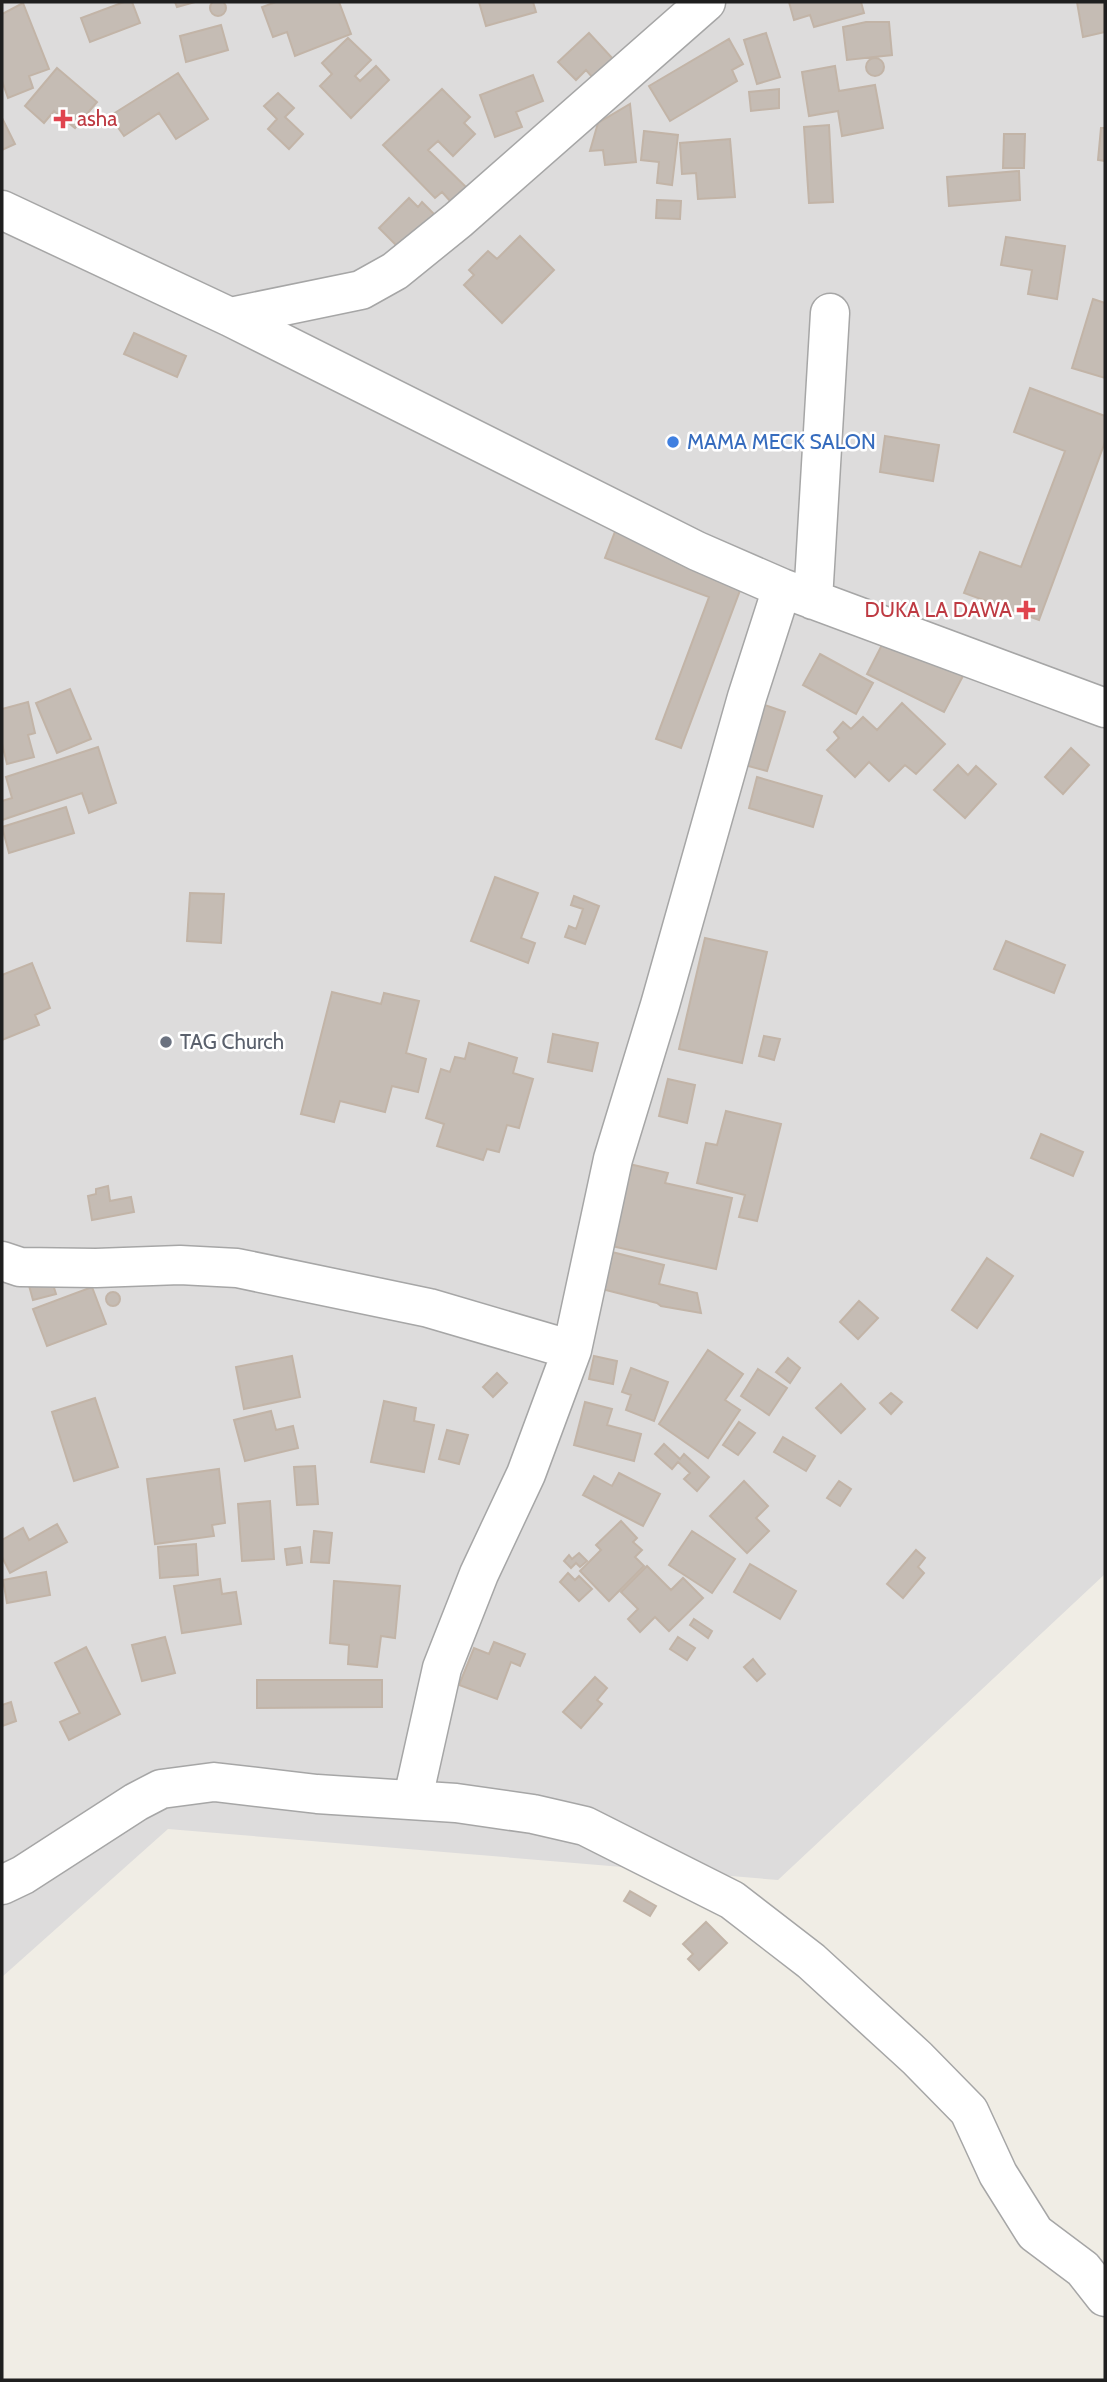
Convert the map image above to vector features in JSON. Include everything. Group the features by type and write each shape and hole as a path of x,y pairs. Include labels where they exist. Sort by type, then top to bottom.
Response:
{"street":[{"path":"230,317 361,290 387,276 458,220 706,2"},
{"path":"2,211 230,317 697,551 797,594 1105,708"},
{"path":"413,1798 442,1668 479,1574 530,1463 572,1350 613,1158 660,1006 747,697 797,594 830,313"},
{"path":"2,1261 20,1267 180,1265 237,1268 429,1308 572,1350"},
{"path":"2,1885 23,1875 126,1808 162,1789 214,1782 317,1794 413,1798 533,1814 585,1826 732,1900 811,1961 917,2058 969,2110 998,2174 1035,2233 1083,2270 1105,2297"}],"shaded area":[{"path":"2,2 1105,2 1105,1574 778,1880 168,1829 2,1977"}],"building":[{"path":"215,0 221,0 226,8 224,14 215,16 210,11 210,5"},
{"path":"124,2 132,2 140,23 90,42 81,18"},
{"path":"175,2 195,2 177,7"},
{"path":"276,2 339,2 351,34 295,56 287,32 273,37 262,7"},
{"path":"479,2 533,2 536,12 486,26"},
{"path":"789,2 861,2 864,13 814,27 810,15 794,20"},
{"path":"1077,2 1104,2 1105,32 1083,37"},
{"path":"23,3 49,69 29,76 33,88 8,98 2,81 2,14"},
{"path":"866,22 889,22 892,55 847,60 843,27"},
{"path":"221,25 228,50 186,62 180,36"},
{"path":"589,33 613,59 593,78 586,70 576,80 558,62"},
{"path":"766,33 780,77 757,84 744,40"},
{"path":"348,38 371,60 355,76 360,81 376,66 389,80 351,118 320,86 332,74 322,63"},
{"path":"729,39 743,64 732,70 737,81 670,121 649,86"},
{"path":"871,58 879,58 884,67 882,74 871,76 866,71 866,63"},
{"path":"835,66 839,91 875,85 883,128 842,136 838,111 809,116 802,72"},
{"path":"57,68 97,102 75,128 54,111 44,123 25,106"},
{"path":"178,73 208,119 176,139 159,113 124,136 110,116"},
{"path":"533,75 543,101 516,112 522,127 495,137 480,95"},
{"path":"442,89 470,117 464,123 475,134 453,156 438,141 428,150 466,187 451,202 442,192 435,198 383,145"},
{"path":"779,89 779,108 751,111 749,92"},
{"path":"278,93 294,108 285,117 303,134 289,149 268,129 277,119 264,106"},
{"path":"630,104 636,162 605,165 603,150 590,151 598,123"},
{"path":"2,118 15,144 2,150"},
{"path":"829,125 833,202 809,203 804,127"},
{"path":"1101,128 1105,128 1105,161 1098,160"},
{"path":"644,131 678,135 672,185 657,183 659,162 641,160"},
{"path":"1004,134 1025,134 1024,168 1003,168"},
{"path":"730,139 735,197 698,199 696,173 682,174 680,143"},
{"path":"1019,171 1020,200 949,206 947,177"},
{"path":"409,198 418,207 422,202 438,218 404,253 379,228"},
{"path":"657,200 681,201 680,219 656,218"},
{"path":"520,236 554,270 502,323 464,285 474,275 469,270 488,251 497,259"},
{"path":"1006,237 1065,246 1057,299 1028,294 1032,270 1001,265"},
{"path":"1093,299 1105,303 1105,378 1072,368"},
{"path":"134,333 186,356 177,377 124,354"},
{"path":"1030,388 1105,416 1105,442 1039,620 964,593 980,552 1021,567 1065,451 1014,432"},
{"path":"885,436 939,445 933,481 880,472"},
{"path":"616,529 745,577 681,748 656,739 709,597 605,558"},
{"path":"886,637 963,676 944,712 867,674"},
{"path":"820,654 873,683 856,714 803,685"},
{"path":"70,689 91,739 57,753 36,703"},
{"path":"28,702 35,733 28,735 34,757 7,764 2,744 2,709"},
{"path":"759,703 785,712 767,771 741,764"},
{"path":"902,703 945,744 916,774 905,765 889,781 869,762 855,777 827,750 839,738 834,732 843,722 851,729 863,717 877,730"},
{"path":"98,747 116,803 89,813 82,793 2,820 2,801 12,798 6,777"},
{"path":"1071,748 1089,765 1063,794 1045,777"},
{"path":"958,765 968,775 976,766 996,784 965,818 934,790"},
{"path":"757,777 822,796 813,827 749,808"},
{"path":"66,807 74,833 9,853 2,827"},
{"path":"495,877 538,893 521,938 535,943 528,963 471,941"},
{"path":"190,893 224,894 221,943 187,941"},
{"path":"574,896 599,906 585,944 565,937 569,926 576,929 583,909 571,905"},
{"path":"705,938 767,952 742,1063 679,1049"},
{"path":"1006,941 1065,965 1054,993 994,969"},
{"path":"32,963 50,1008 35,1015 39,1025 2,1040 2,975"},
{"path":"332,992 381,1004 384,993 419,1001 406,1053 426,1059 418,1092 392,1086 385,1112 340,1101 334,1122 301,1114"},
{"path":"553,1034 598,1043 592,1071 548,1062"},
{"path":"764,1036 780,1039 774,1060 759,1056"},
{"path":"469,1043 517,1058 513,1073 533,1079 519,1128 507,1125 499,1152 487,1149 483,1160 437,1146 444,1124 426,1118 441,1069 450,1072 455,1057 465,1059"},
{"path":"668,1079 695,1085 687,1123 659,1116"},
{"path":"726,1111 781,1124 757,1221 739,1217 745,1195 697,1183 706,1143 717,1145"},
{"path":"1041,1134 1083,1152 1073,1176 1031,1158"},
{"path":"625,1163 668,1173 665,1183 732,1198 716,1269 607,1245"},
{"path":"108,1186 110,1201 131,1197 134,1212 92,1220 88,1196 96,1194 96,1189"},
{"path":"608,1251 664,1265 659,1284 697,1293 701,1313 661,1306 598,1288"},
{"path":"987,1258 1013,1276 977,1328 952,1310"},
{"path":"50,1275 56,1294 33,1300 28,1282"},
{"path":"92,1287 106,1324 47,1346 33,1309"},
{"path":"113,1292 118,1294 118,1304 113,1306 108,1304 106,1299 108,1294"},
{"path":"859,1301 878,1318 858,1339 840,1322"},
{"path":"708,1350 743,1374 725,1400 740,1410 708,1458 659,1424"},
{"path":"292,1356 300,1397 244,1409 236,1367"},
{"path":"594,1356 617,1361 613,1384 589,1379"},
{"path":"788,1358 800,1368 790,1383 776,1372"},
{"path":"631,1368 668,1382 654,1421 626,1410 631,1395 622,1392"},
{"path":"758,1369 787,1388 769,1415 741,1396"},
{"path":"497,1373 507,1383 493,1397 483,1387"},
{"path":"841,1384 865,1409 841,1433 816,1408"},
{"path":"891,1393 902,1402 891,1414 880,1403"},
{"path":"95,1398 118,1467 74,1481 52,1412"},
{"path":"384,1401 416,1408 414,1421 434,1425 424,1472 371,1462"},
{"path":"585,1402 612,1409 607,1425 641,1434 634,1461 574,1445"},
{"path":"271,1411 276,1430 293,1426 298,1448 245,1461 234,1420"},
{"path":"739,1422 755,1433 738,1455 723,1445"},
{"path":"447,1430 468,1435 459,1464 439,1459"},
{"path":"783,1437 815,1456 806,1471 774,1452"},
{"path":"664,1444 680,1459 684,1454 709,1477 697,1491 684,1479 690,1473 678,1462 672,1469 655,1454"},
{"path":"315,1466 318,1504 297,1505 294,1467"},
{"path":"219,1469 225,1523 212,1525 214,1536 155,1544 147,1479"},
{"path":"619,1473 660,1494 643,1526 583,1495 594,1476 612,1486"},
{"path":"744,1481 768,1506 756,1518 769,1531 747,1553 710,1516"},
{"path":"839,1481 851,1489 840,1506 827,1498"},
{"path":"270,1501 274,1559 242,1561 238,1504"},
{"path":"621,1521 637,1538 633,1542 642,1550 635,1557 644,1566 609,1601 580,1571 601,1550 596,1545"},
{"path":"57,1524 67,1542 10,1573 2,1557 2,1540 23,1528 29,1540"},
{"path":"314,1531 332,1533 329,1563 311,1562"},
{"path":"692,1531 735,1559 712,1593 669,1565"},
{"path":"196,1544 198,1575 160,1578 158,1547"},
{"path":"300,1547 302,1563 287,1565 285,1549"},
{"path":"916,1550 925,1558 918,1567 924,1573 903,1598 887,1584"},
{"path":"579,1553 587,1561 580,1567 576,1563 571,1568 564,1561 569,1555 572,1559"},
{"path":"750,1564 796,1591 780,1619 734,1592"},
{"path":"647,1566 671,1590 683,1578 703,1598 669,1631 655,1617 640,1632 628,1619 638,1609 621,1592"},
{"path":"46,1572 50,1595 7,1603 3,1580"},
{"path":"568,1573 575,1580 579,1576 592,1589 579,1601 560,1582"},
{"path":"220,1579 222,1594 236,1592 241,1624 182,1633 174,1586"},
{"path":"334,1581 400,1586 395,1638 381,1636 377,1667 348,1664 349,1645 330,1643"},
{"path":"694,1619 712,1631 708,1638 690,1625"},
{"path":"165,1637 175,1673 142,1681 132,1645"},
{"path":"678,1637 695,1648 687,1660 670,1649"},
{"path":"494,1642 525,1654 520,1666 511,1662 497,1699 459,1685 474,1648 489,1654"},
{"path":"86,1647 120,1714 69,1740 60,1722 80,1713 55,1663"},
{"path":"753,1659 765,1674 757,1681 744,1667"},
{"path":"595,1677 607,1688 597,1700 602,1704 581,1728 563,1712"},
{"path":"257,1680 382,1680 382,1707 257,1708"},
{"path":"11,1702 16,1721 2,1726 2,1705"},
{"path":"630,1891 656,1906 650,1916 624,1901"},
{"path":"706,1922 727,1943 699,1970 688,1959 693,1954 683,1944"}],"place":[{"name":"asha","path":"63,119"},
{"name":"MAMA MECK SALON","path":"673,442"},
{"name":"DUKA LA DAWA","path":"1026,610"},
{"name":"TAG Church","path":"166,1042"}]}
